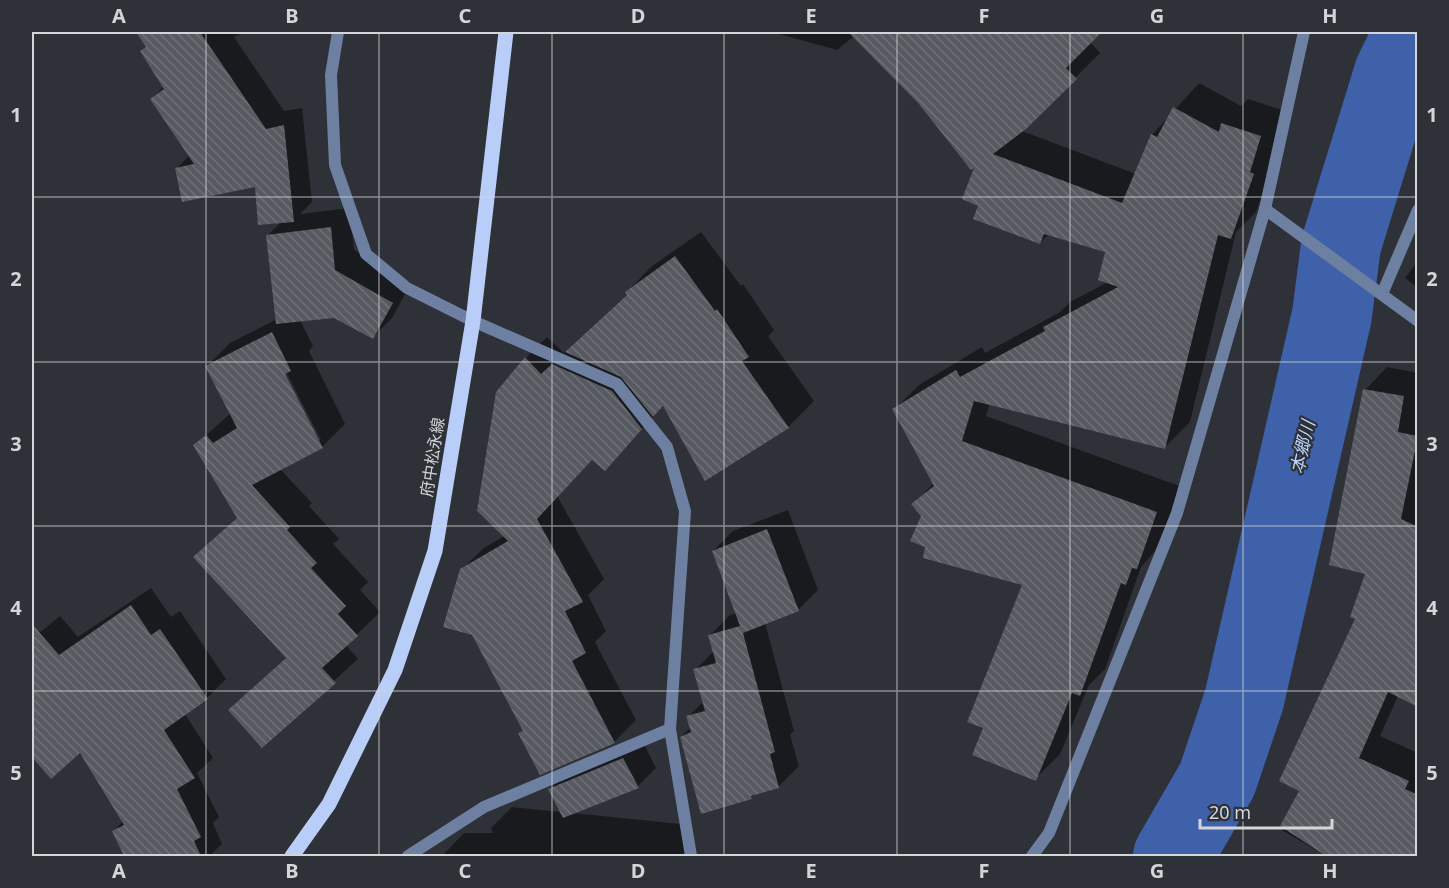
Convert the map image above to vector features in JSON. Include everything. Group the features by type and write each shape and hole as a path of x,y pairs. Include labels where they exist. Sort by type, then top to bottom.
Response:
{"main road":[{"name":"府中松永線","path":"292,856 328,804 395,670 435,551 473,321 506,32"}],"street":[{"path":"338,32 331,75 335,165 366,254 407,288 473,321 617,384 667,447 685,511 670,729 691,856"},
{"path":"1032,856 1049,833 1177,513 1265,209 1304,32"},
{"path":"1265,209 1418,321"},
{"path":"1382,294 1418,210"},
{"path":"408,856 484,807 670,729"}],"building":[{"path":"136,32 200,32 266,129 284,125 294,222 258,225 255,187 182,202 175,168 194,164 150,99 164,89 140,51 146,47"},
{"path":"848,32 1102,32 1066,68 1077,79 1026,129 993,154 1122,203 1151,134 1157,137 1173,107 1219,132 1221,123 1261,136 1250,172 1254,174 1231,239 1218,235 1165,449 974,401 962,441 1157,512 1137,569 1132,568 1126,585 1121,583 1080,696 1072,693 1036,781 972,755 983,728 967,722 1022,585 923,558 925,547 910,541 921,516 911,504 934,486 892,409 956,370 960,377 1045,331 1043,327 1118,287 1098,280 1105,252 1044,234 1040,244 973,219 978,206 962,199 974,168 971,170 919,104"},
{"path":"331,227 335,270 393,303 373,339 334,318 276,324 266,235"},
{"path":"675,256 715,311 717,309 749,357 742,361 789,428 705,481 663,406 653,417 621,377 565,352 627,295 625,292"},
{"path":"272,332 291,371 285,374 323,448 252,485 290,527 287,530 317,563 311,568 346,606 338,614 358,636 322,668 336,683 262,748 228,710 286,658 193,557 237,518 193,445 206,435 213,443 237,428 205,366"},
{"path":"525,357 541,374 552,364 612,391 642,429 605,471 592,460 537,519 583,602 565,611 586,653 572,661 615,743 540,775 518,733 523,731 472,635 443,627 460,569 508,541 477,511 496,392"},
{"path":"1363,389 1404,396 1398,432 1418,436 1401,519 1418,527 1418,707 1388,692 1359,758 1409,781 1405,789 1418,795 1418,856 1326,856 1280,826 1299,791 1279,781 1355,619 1350,617 1365,574 1329,565"},
{"path":"767,529 799,611 743,633 775,752 770,754 779,788 751,796 752,799 701,814 680,737 691,732 686,716 705,711 693,669 716,663 708,635 740,626 712,551"},
{"path":"131,605 151,635 160,629 208,699 164,730 195,778 177,789 201,837 194,841 201,856 124,856 112,831 124,825 80,753 51,779 32,757 32,624 59,655"},
{"path":"623,758 639,788 563,818 548,789"}],"waterway":[{"name":"本郷川","path":"1173,856 1217,780 1244,700 1332,315 1341,245 1394,73 1414,32"}]}
